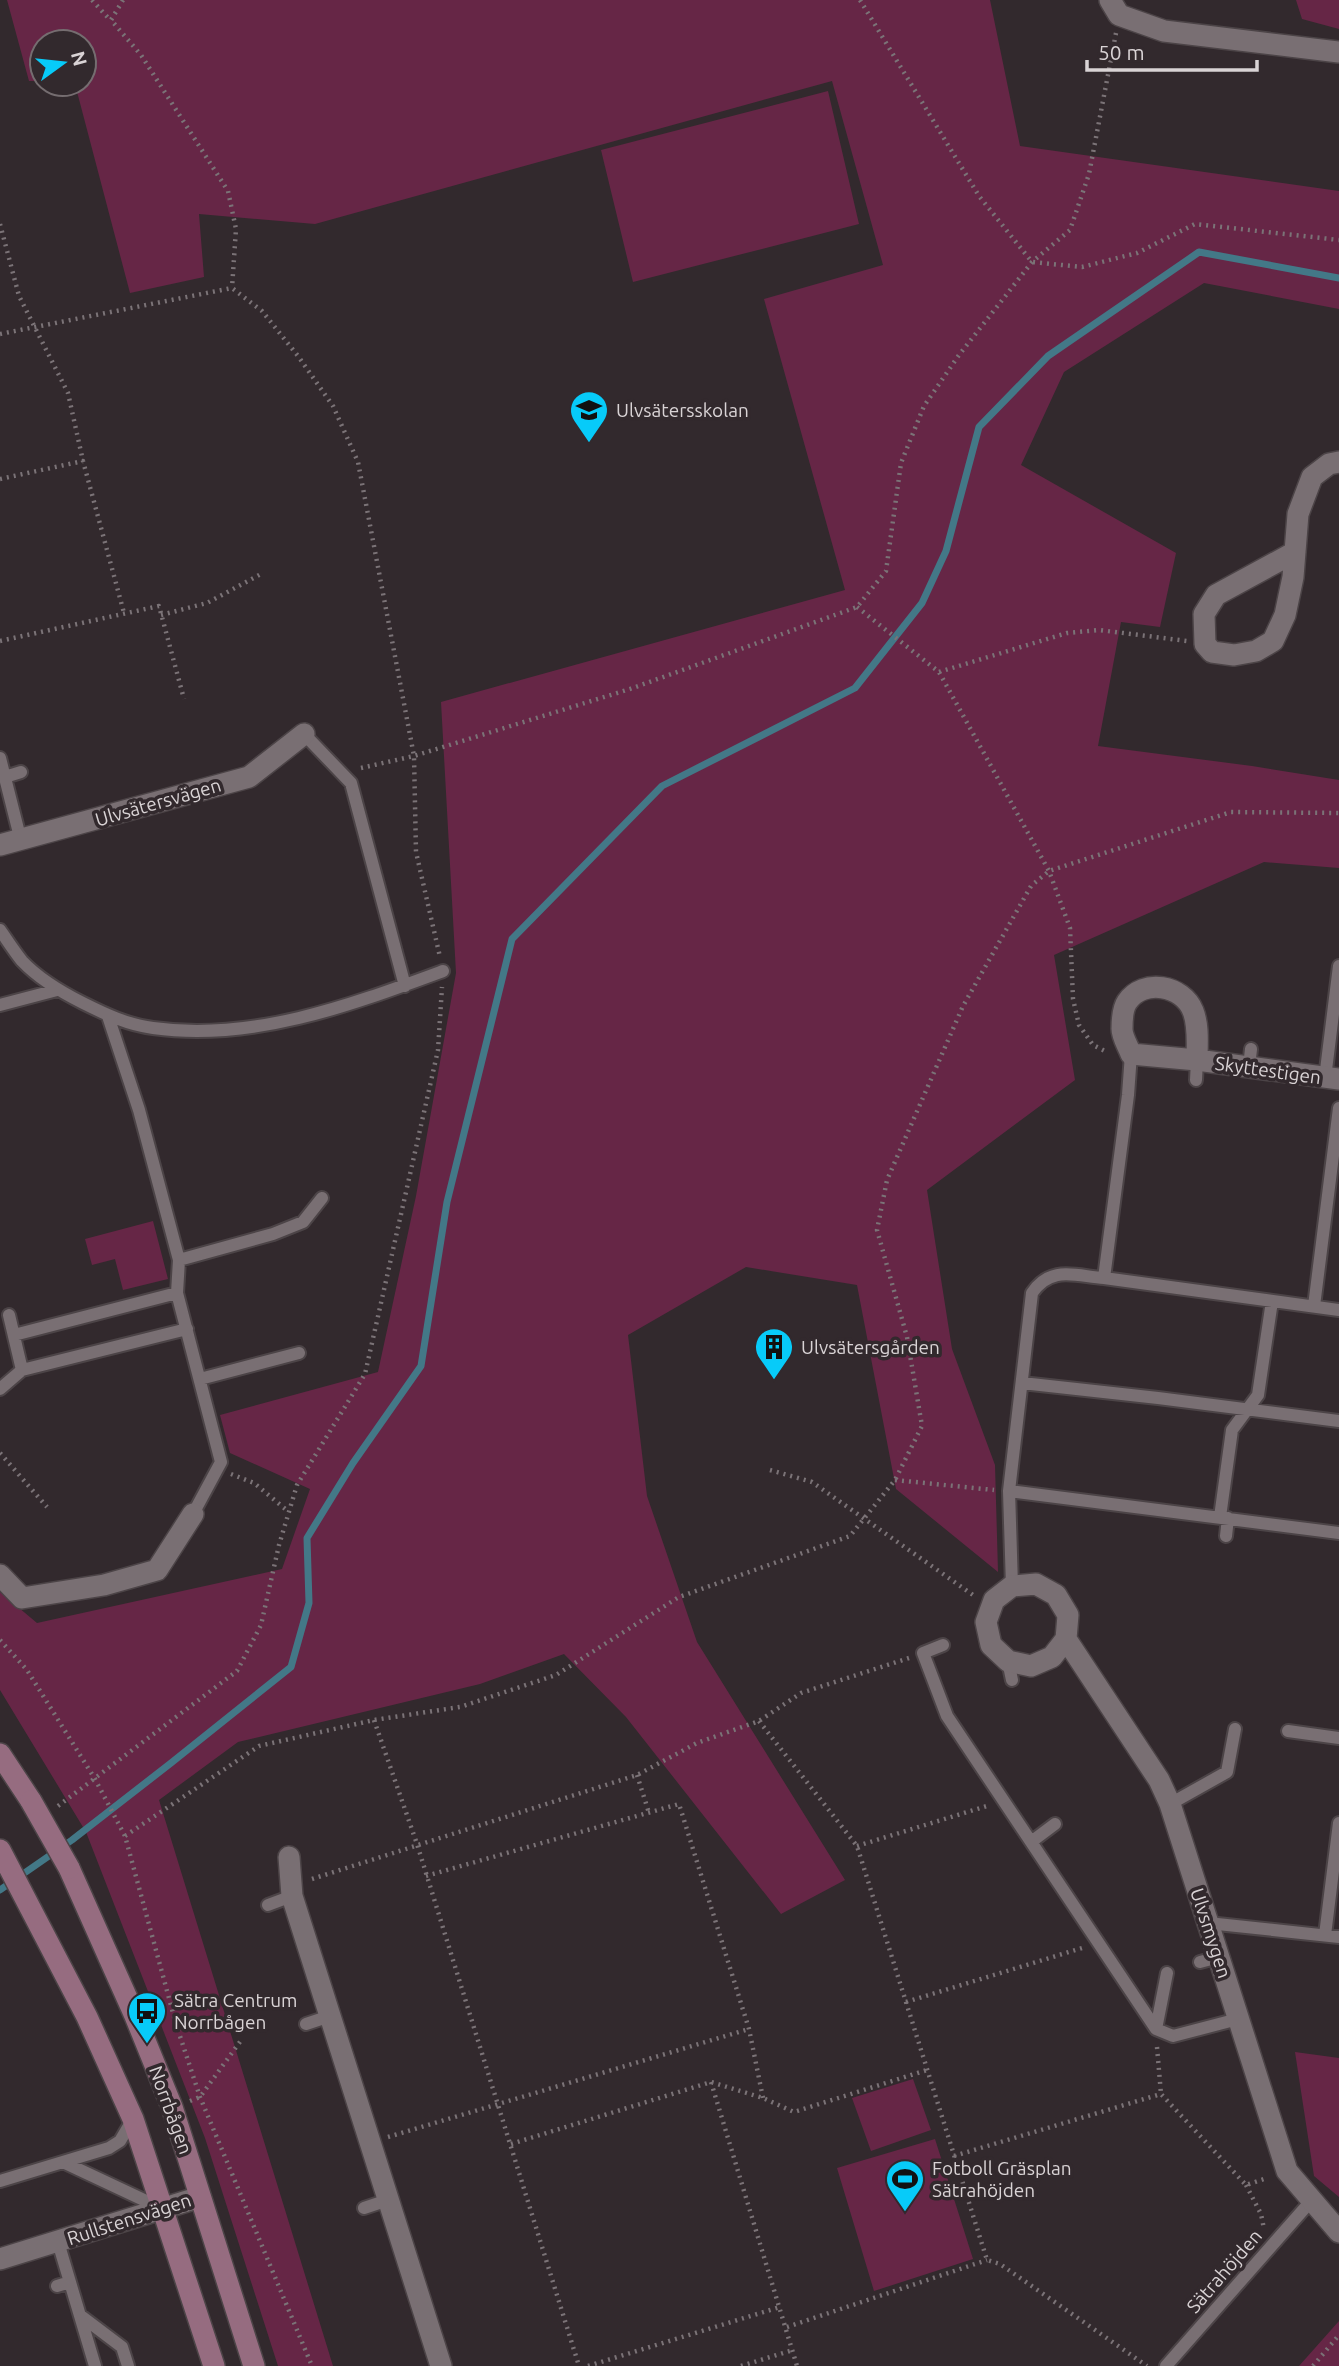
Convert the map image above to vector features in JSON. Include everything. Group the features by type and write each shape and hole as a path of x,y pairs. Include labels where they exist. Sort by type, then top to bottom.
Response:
{"street":[{"path":"1115,8 1164,31 1339,52"},
{"path":"1295,552 1216,595 1204,614 1205,644 1212,652 1234,655 1256,651 1273,641 1285,615 1295,552 1298,514 1312,477 1329,464 1339,462"},
{"name":"Ulvsätersvägen","path":"10,843 249,777 304,734"},
{"name":"Skyttestigen","path":"1197,1070 1196,1023 1193,1010 1183,996 1168,989 1151,986 1136,992 1125,1004 1122,1031 1131,1054 1197,1070 1250,1058 1332,1079"},
{"path":"0,1574 22,1598 103,1584 157,1570 194,1514"},
{"name":"Ulvsmygen","path":"1012,1586 1036,1584 1056,1595 1068,1615 1066,1639 1152,1784 1170,1804 1208,1923 1209,1960 1238,2019 1287,2171 1339,2232"},
{"path":"1012,1586 994,1600 986,1622 985,1647 1010,1670 1031,1666 1052,1657 1066,1639"},
{"name":"Norrbågen","path":"0,1754 31,1801 69,1868 173,2107 254,2366"},
{"name":"Norrbågen","path":"0,1850 87,2017 133,2119 214,2366"},
{"path":"289,1857 292,1891 440,2366"},
{"name":"Rullstensvägen","path":"0,2259 200,2197"}],"lane":[{"path":"304,734 351,783 405,986"},
{"path":"0,758 5,777 10,843"},
{"path":"5,777 22,772"},
{"path":"0,930 23,962 57,990 108,1016 152,1028 222,1032 282,1021 356,1003 443,971"},
{"path":"1332,1079 1339,966"},
{"path":"0,1005 57,990"},
{"path":"108,1016 139,1110 179,1260 177,1293 221,1462 194,1514"},
{"path":"1104,1278 1131,1054"},
{"path":"1314,1306 1339,1108"},
{"path":"179,1260 273,1234 303,1222 322,1198"},
{"path":"1012,1586 1009,1491 1032,1293 1041,1280 1056,1274 1104,1278 1339,1310"},
{"path":"13,1335 177,1293"},
{"path":"1226,1536 1224,1518 1232,1430 1258,1395 1272,1301"},
{"path":"9,1315 22,1370"},
{"path":"0,1389 22,1370 187,1329"},
{"path":"200,1379 299,1353"},
{"path":"1022,1383 1339,1421"},
{"path":"1009,1491 1339,1533"},
{"path":"943,1645 923,1653 947,1716 1156,2029 1173,2036 1238,2019"},
{"path":"1170,1804 1227,1772 1235,1729"},
{"path":"1288,1731 1339,1738"},
{"path":"1325,1935 1339,1823"},
{"path":"1031,1842 1055,1824"},
{"path":"268,1905 292,1891"},
{"path":"1208,1923 1339,1937"},
{"path":"1156,2029 1167,1973"},
{"path":"306,2024 330,2016"},
{"path":"0,2181 109,2148 120,2141 133,2119"},
{"path":"63,2162 163,2209"},
{"path":"364,2208 388,2200"},
{"name":"Sätrahöjden","path":"1166,2366 1311,2202"},
{"name":"Rullstensvägen","path":"58,2242 95,2366"},
{"path":"57,2286 70,2282"},
{"path":"81,2316 122,2347 128,2366"}],"path":[{"path":"92,0 141,55 228,191 236,229 232,288"},
{"path":"111,20 123,0"},
{"path":"860,0 979,196 1032,262 1082,267 1137,253 1195,224 1339,240"},
{"path":"341,773 414,756 630,689 857,607 886,571 901,463 924,406 959,355 1032,262 1070,230 1089,174 1115,8"},
{"path":"0,224 19,296 68,393 83,461 124,613"},
{"path":"0,334 232,288 262,311 333,406 358,461 414,756 416,852 443,971 438,1050 365,1374 297,1485 279,1545 261,1625 237,1671 95,1779"},
{"path":"0,479 83,461"},
{"path":"161,615 207,603 261,574"},
{"path":"0,641 159,606 184,699"},
{"path":"857,607 939,672 1049,871 1070,928 1073,999 1079,1025 1093,1045 1112,1054 1131,1054"},
{"path":"939,672 1067,633 1100,630 1205,644"},
{"path":"125,1836 260,1746 374,1720 460,1707 556,1675 679,1597 850,1536 895,1480 922,1426 907,1337 877,1230 887,1180 962,1006 1031,887 1049,871 1231,812 1339,813"},
{"path":"0,1453 47,1507"},
{"path":"770,1470 812,1482 991,1608"},
{"path":"230,1474 254,1483 289,1512"},
{"path":"895,1480 1009,1491"},
{"path":"0,1640 27,1670 95,1779 125,1836 176,2024 200,2097 312,2366"},
{"path":"292,1891 417,1844 637,1775 697,1743 759,1721 801,1693 923,1653"},
{"path":"374,1720 417,1844 579,2366"},
{"path":"759,1721 857,1846 987,2260"},
{"path":"637,1775 649,1813"},
{"path":"857,1846 1003,1801"},
{"path":"426,1876 679,1804 749,2029 763,2098"},
{"path":"906,2002 1098,1943"},
{"path":"370,2142 749,2029"},
{"path":"1156,2029 1161,2094 1246,2185 1261,2214 1268,2251"},
{"path":"511,2144 711,2082 763,2098 794,2112 927,2070"},
{"path":"711,2082 797,2366"},
{"path":"954,2156 1161,2094"},
{"path":"1246,2185 1287,2171"},
{"path":"786,2327 987,2260 1000,2264 1147,2366"},
{"path":"588,2366 780,2306"},
{"path":"1313,2366 1339,2335"},
{"path":"741,2366 793,2350"}],"shaded area":[{"path":"7,0 990,0 1020,146 1339,191 1339,309 1204,283 1064,372 1021,465 1176,553 1160,627 1121,622 1098,746 1339,780 1339,868 1264,862 1054,955 1075,1080 927,1190 952,1349 995,1465 998,1572 896,1489 857,1285 746,1267 628,1335 647,1496 697,1642 845,1880 781,1914 626,1717 564,1654 480,1684 238,1742 159,1800 333,2366 278,2366 205,2138 86,1832 0,1690 0,1592 37,1623 282,1569 310,1489 230,1453 220,1415 378,1372 416,1196 456,973 441,702 845,590 764,299 883,265 832,81 315,224 199,214 204,277 130,293 79,98 98,98 98,28 28,28 28,77"},
{"path":"1296,0 1339,0 1339,29 1302,19"},
{"path":"828,91 859,224 633,282 601,150"},
{"path":"153,1221 168,1279 123,1290 115,1259 92,1265 85,1239"},
{"path":"1295,2052 1339,2058 1339,2197 1314,2176"},
{"path":"913,2079 931,2130 871,2151 852,2098"},
{"name":"Fotboll Gräsplan Sätrahöjden","path":"935,2139 973,2259 874,2291 837,2168"},
{"path":"1339,2321 1339,2366 1299,2366"}],"waterway":[{"path":"0,1890 72,1840 291,1667 309,1603 307,1538 353,1463 421,1366 447,1202 512,939 662,786 855,688 922,603 946,551 979,427 1048,356 1199,252 1339,278"}],"place":[{"name":"Ulvsätersskolan","path":"589,444"},
{"name":"Ulvsätersgården","path":"774,1381"},
{"name":"Sätra Centrum Norrbågen","path":"147,2045"},
{"name":"Fotboll Gräsplan Sätrahöjden","path":"905,2213"}]}
